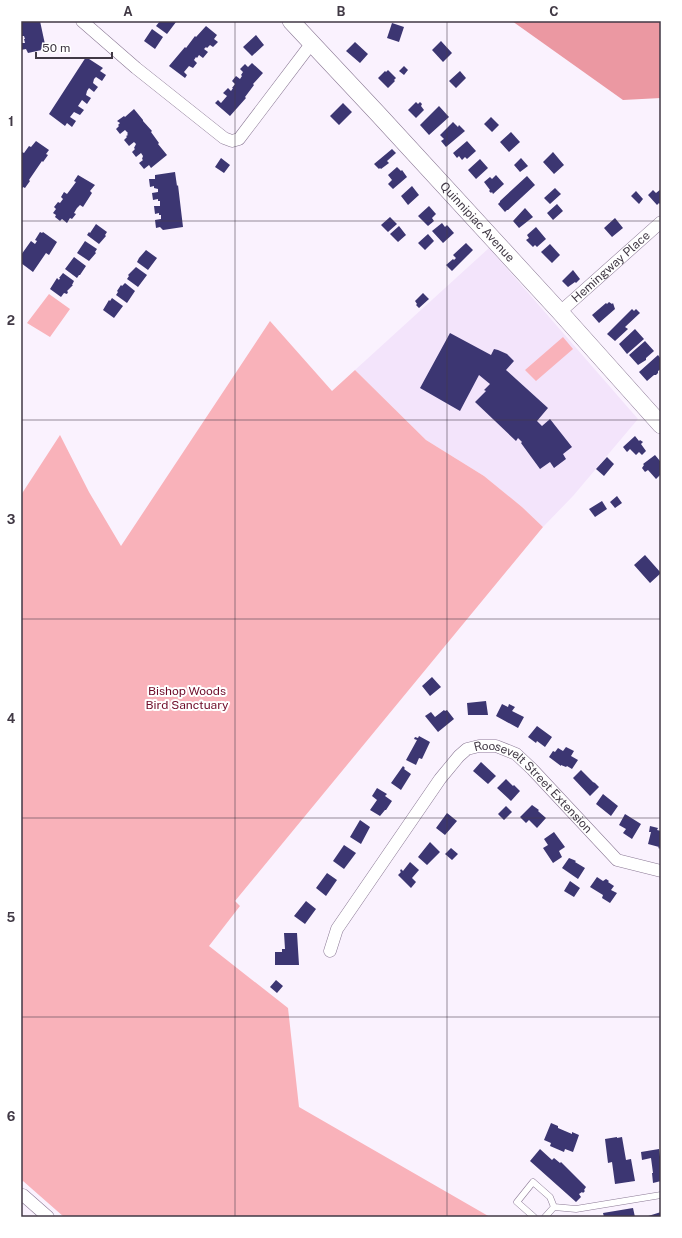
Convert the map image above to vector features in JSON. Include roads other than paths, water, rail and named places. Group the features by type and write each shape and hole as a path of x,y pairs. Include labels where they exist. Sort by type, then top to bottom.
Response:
{"main road":[{"name":"Quinnipiac Avenue","path":"291,21 560,312 661,425"}],"street":[{"path":"82,21 136,68 224,138 232,141 239,139 312,44"},
{"name":"Hemingway Place","path":"560,312 661,222"},
{"name":"Roosevelt Street Extension","path":"330,951 337,929 440,779 459,756 467,749 479,746 496,746 516,754 532,769 617,860 661,870"},
{"path":"22,1196 48,1217"}],"lane":[{"path":"534,1217 516,1202 533,1182 550,1197 554,1207"},
{"path":"554,1207 576,1209 661,1195"},
{"path":"545,1217 554,1207"}],"park label":[{"name":"Bishop Woods Bird Sanctuary","path":"187,698"}]}
